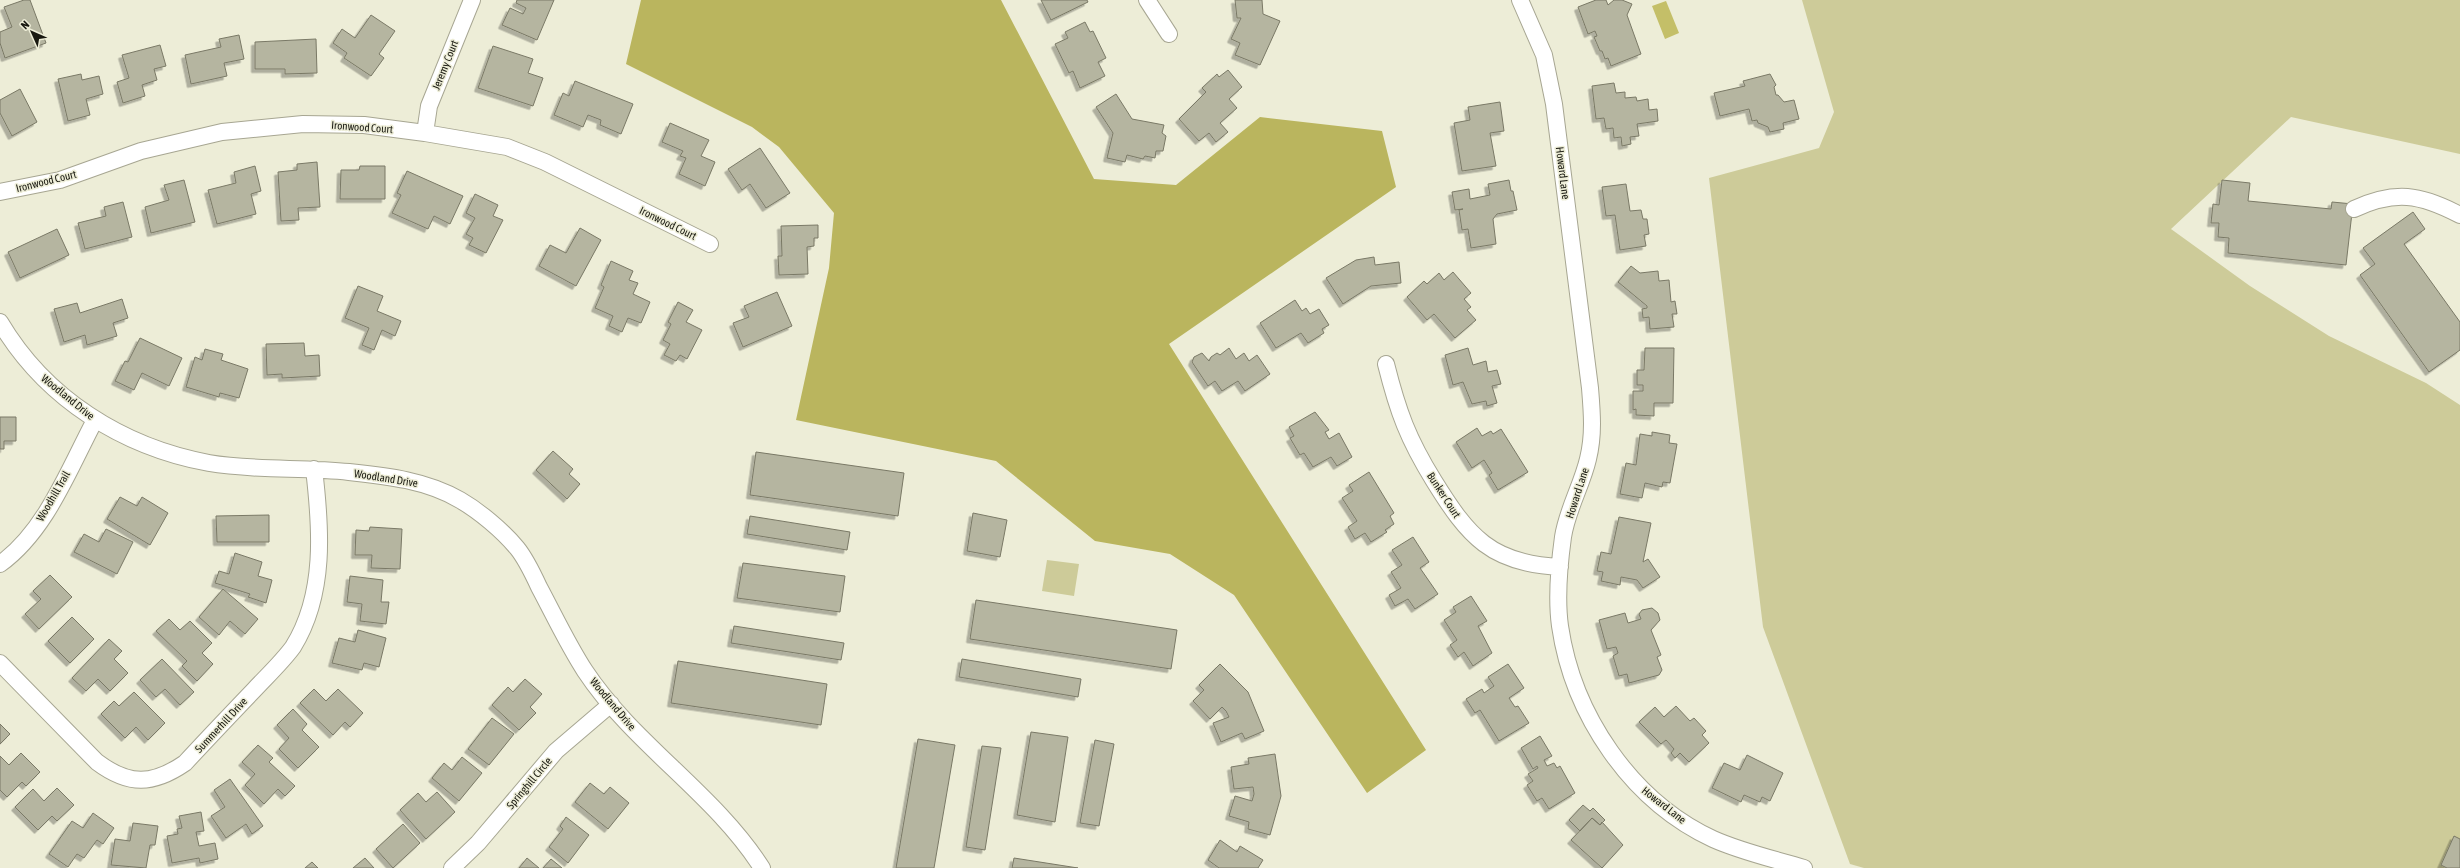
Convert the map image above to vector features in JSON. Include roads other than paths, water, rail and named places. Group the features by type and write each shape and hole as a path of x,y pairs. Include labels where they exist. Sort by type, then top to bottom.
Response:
{"street":[{"name":"Jeremy Court","path":"425,133 429,106 472,0"},
{"path":"1146,0 1169,34"},
{"name":"Howard Lane","path":"1520,0 1544,55 1554,104 1592,424 1588,458 1563,536 1560,567 1560,625 1570,670 1587,713 1610,752 1639,786 1680,819 1713,839 1804,868"},
{"name":"Ironwood Court","path":"0,192 60,180 141,151 222,132 303,124 364,125 425,133 507,147 545,162 710,244"},
{"path":"2354,208 2376,199 2400,197 2424,199 2460,215"},
{"name":"Woodland Drive","path":"0,322 14,346 45,382 95,420 122,435 164,452 210,463 314,469 381,476 422,483 459,500 489,522 517,548 585,671 611,704 716,812 751,851 762,868"},
{"name":"Bunker Court","path":"1386,364 1396,406 1412,445 1453,511 1469,532 1489,548 1512,559 1538,566 1560,567"},
{"name":"Woodhill Trail","path":"0,564 26,541 44,515 95,420"},
{"name":"Summerhill Drive","path":"0,663 97,762 113,774 132,779 151,780 170,773 185,763 271,672 292,647 307,618 316,587 319,556 314,469"},
{"name":"Springhill Circle","path":"452,868 478,843 556,751 611,704"}]}
